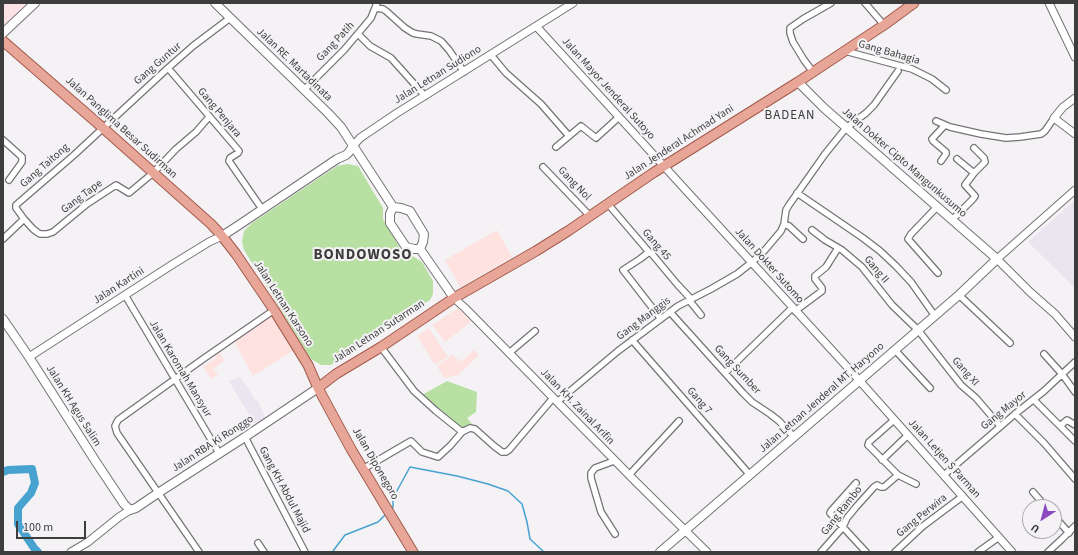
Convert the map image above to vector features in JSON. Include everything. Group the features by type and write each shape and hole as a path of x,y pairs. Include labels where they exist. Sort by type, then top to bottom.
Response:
{"main road":[{"path":"3,32 35,3"},
{"name":"Jalan RE. Martadinata","path":"215,3 341,127 393,207"},
{"name":"Jalan Jenderal Achmad Yani","path":"454,298 568,232 663,166 798,82 868,36 914,3"},
{"name":"Jalan Panglima Besar Sudirman","path":"3,41 104,128 211,224 222,236"},
{"name":"Jalan Dokter Cipto Mangunkusumo","path":"798,82 846,128 997,259"},
{"path":"222,236 337,159 346,155 354,146"},
{"path":"393,207 410,211 424,234 420,249 406,247 390,223 390,214 393,207"},
{"name":"Jalan Letnan Karsono","path":"222,236 274,310 308,365 318,388"},
{"path":"420,249 454,298"},
{"name":"Jalan Letnan Jenderal MT. Haryono","path":"660,552 936,316 997,259"},
{"name":"Jalan Letnan Sutarman","path":"318,388 336,374 381,347 454,298"},
{"name":"Jalan KH Agus Salim","path":"3,319 127,507"},
{"name":"Jalan RBA Ki Ronggo","path":"127,507 136,508 318,388"},
{"name":"Jalan Diponegoro","path":"318,388 363,469 413,552"}],"street":[{"name":"Jalan Letnan Sudiono","path":"354,146 358,139 367,133 573,3"},
{"path":"813,72 793,42 790,28 803,18 831,3"},
{"path":"865,3 884,25"},
{"path":"1049,3 1075,58"},
{"path":"376,6 386,11 413,33 431,36 441,41 464,72"},
{"name":"Gang Patih","path":"304,90 358,34 371,18 376,6"},
{"name":"Gang Guntur","path":"104,128 193,46 230,18"},
{"name":"Jalan Mayor Jenderal Sutoyo","path":"536,26 663,166"},
{"path":"358,34 370,46 391,58 425,96"},
{"name":"Gang Bahagia","path":"848,49 912,69 932,79 946,90"},
{"path":"491,55 509,76 541,104 569,136"},
{"name":"Gang Penjara","path":"168,68 239,151 230,158 229,161 262,209"},
{"name":"Gang Manggis","path":"463,431 472,428 499,450 506,452 555,400 632,340 678,306 737,274 751,263 781,231 784,224 786,210 825,154 846,128 874,105 898,70"},
{"path":"936,121 966,131 994,136 1020,137 1042,134 1063,107 1075,98"},
{"path":"153,173 176,149 196,132 209,117"},
{"path":"556,147 581,126 596,138 619,117"},
{"path":"1054,118 1075,134"},
{"path":"941,161 946,152 932,139 945,125"},
{"name":"Gang Taitong","path":"24,219 16,206 104,128"},
{"path":"3,140 22,157 22,162 9,180"},
{"path":"952,220 974,198 974,195 965,185 985,162 984,158 974,148"},
{"path":"957,159 974,173"},
{"name":"Jalan Dokter Sutomo","path":"663,166 859,381"},
{"name":"Gang Nol","path":"543,167 590,216"},
{"name":"Gang Tape","path":"24,219 37,232 44,234 50,233 87,204 116,184 129,193 153,173"},
{"path":"1075,190 997,259 1030,292 1055,314 1075,337"},
{"path":"797,193 880,251 911,282 936,316"},
{"name":"Gang 45","path":"608,204 690,299 701,315"},
{"path":"937,207 908,239 938,273"},
{"path":"3,239 24,219"},
{"path":"784,224 789,226 803,239"},
{"name":"Gang II","path":"812,230 853,258 892,304 918,330"},
{"name":"Jalan Kartini","path":"29,358 125,295 203,246 222,236"},
{"path":"725,373 794,309 822,291 822,288 815,279 815,276 826,267 838,248"},
{"path":"649,252 623,270 661,318"},
{"name":"Jalan Karomah Mansyur","path":"125,295 174,380 219,453"},
{"path":"960,295 1010,343"},
{"name":"Jalan KH. Zainal Arifin","path":"454,298 510,353 614,461 707,552"},
{"path":"199,552 117,433 115,426 118,420 274,310"},
{"name":"Gang Sumber","path":"670,312 743,393 752,402 779,421 794,437"},
{"name":"Gang XI","path":"918,330 961,385 976,398 1000,426"},
{"path":"510,353 535,331"},
{"name":"Gang 7","path":"632,340 750,475"},
{"path":"363,469 411,440 422,452 438,457 463,431 436,411 414,391 381,347"},
{"path":"895,350 930,388"},
{"path":"1044,354 1062,374 1075,392"},
{"name":"Gang Mayor","path":"944,475 1000,426 1034,400 1075,362"},
{"name":"Jalan Letjen S Parman","path":"859,381 1012,552"},
{"path":"1034,400 1075,441"},
{"path":"1015,414 1044,443 1075,479"},
{"path":"894,420 868,444 868,446 898,475 916,484"},
{"path":"1060,426 1067,420 1075,425"},
{"path":"629,475 679,421"},
{"path":"882,460 908,435"},
{"name":"Gang KH Abdul Majid","path":"245,437 305,552"},
{"path":"614,461 595,468 591,473 591,478 601,512 615,534"},
{"name":"Gang Rambo","path":"821,552 843,528 845,522 856,507 876,485 884,487 898,475"},
{"path":"856,483 830,512 866,552"},
{"path":"1033,492 1039,499"},
{"name":"Gang Perwira","path":"895,552 923,526 963,496"},
{"name":"Jalan RBA Ki Ronggo","path":"71,552 88,542 119,517 127,507"},
{"path":"1062,525 1069,533"},
{"path":"1048,552 1075,526"},
{"path":"978,552 999,537"},
{"path":"258,543 264,552"}],"shaded area":[{"path":"3,3 30,3 3,26"},
{"path":"1075,200 1075,288 1028,242"},
{"path":"497,230 512,257 460,287 445,260"},
{"path":"458,308 471,322 445,342 432,325"},
{"path":"272,315 294,350 253,376 234,341"},
{"path":"429,328 448,357 435,365 417,336"},
{"path":"474,350 479,355 458,375 444,378 437,366 453,355 461,362"},
{"path":"219,352 225,360 213,369 218,375 212,379 203,367 216,358 215,356"},
{"path":"240,377 255,400 258,401 266,420 257,426 229,381"}],"green space":[{"path":"348,164 358,166 383,208 383,219 402,252 411,255 422,262 433,281 433,294 430,300 331,365 321,365 311,359 244,250 242,241 244,231 252,223 337,166"},
{"path":"447,381 477,392 476,412 467,418 472,424 464,430 441,416 422,395"}],"waterway":[{"path":"392,509 393,498 410,467 457,476 488,484 508,491 522,504 530,539 544,552"},
{"path":"3,472 8,470 32,469 35,483 31,493 18,508 18,524 38,552"},
{"path":"333,552 345,535 378,522 386,514"}],"district":[{"name":"BADEAN","path":"790,116"},
{"name":"BONDOWOSO","path":"363,256"}]}
